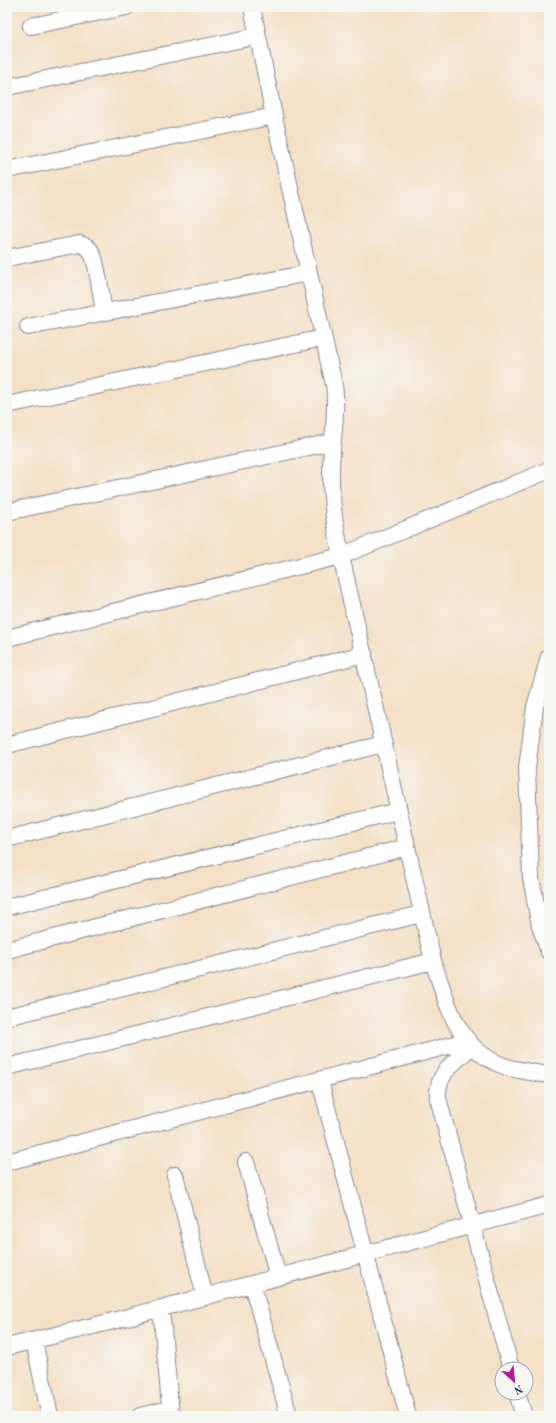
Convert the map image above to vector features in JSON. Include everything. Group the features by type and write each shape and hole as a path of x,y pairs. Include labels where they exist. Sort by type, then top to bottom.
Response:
{"street":[{"path":"31,26 126,7"},
{"path":"252,7 274,116 336,396 336,419 332,442 331,471 332,497 341,556 421,914 434,961 452,1017 470,1043 500,1064 549,1075"},
{"path":"7,87 258,36"},
{"path":"7,170 274,116"},
{"path":"7,258 79,244 84,245 93,256 104,312"},
{"path":"28,326 309,273"},
{"path":"7,405 322,338"},
{"path":"7,512 332,442"},
{"path":"7,638 341,556 549,470"},
{"path":"7,745 364,654"},
{"path":"549,657 535,707 527,768 530,878 540,926 549,952"},
{"path":"7,839 383,744"},
{"path":"7,907 398,811"},
{"path":"7,950 407,847"},
{"path":"7,1018 421,914"},
{"path":"7,1068 434,961"},
{"path":"7,1162 470,1043"},
{"path":"470,1043 443,1073 437,1091 471,1226 509,1361"},
{"path":"320,1081 408,1416"},
{"path":"246,1162 278,1277"},
{"path":"175,1175 204,1297"},
{"path":"7,1347 204,1297 549,1205"},
{"path":"252,1284 289,1416"},
{"path":"140,1416 170,1412 161,1308"},
{"path":"34,1341 50,1416"},
{"path":"519,1401 524,1416"}]}
